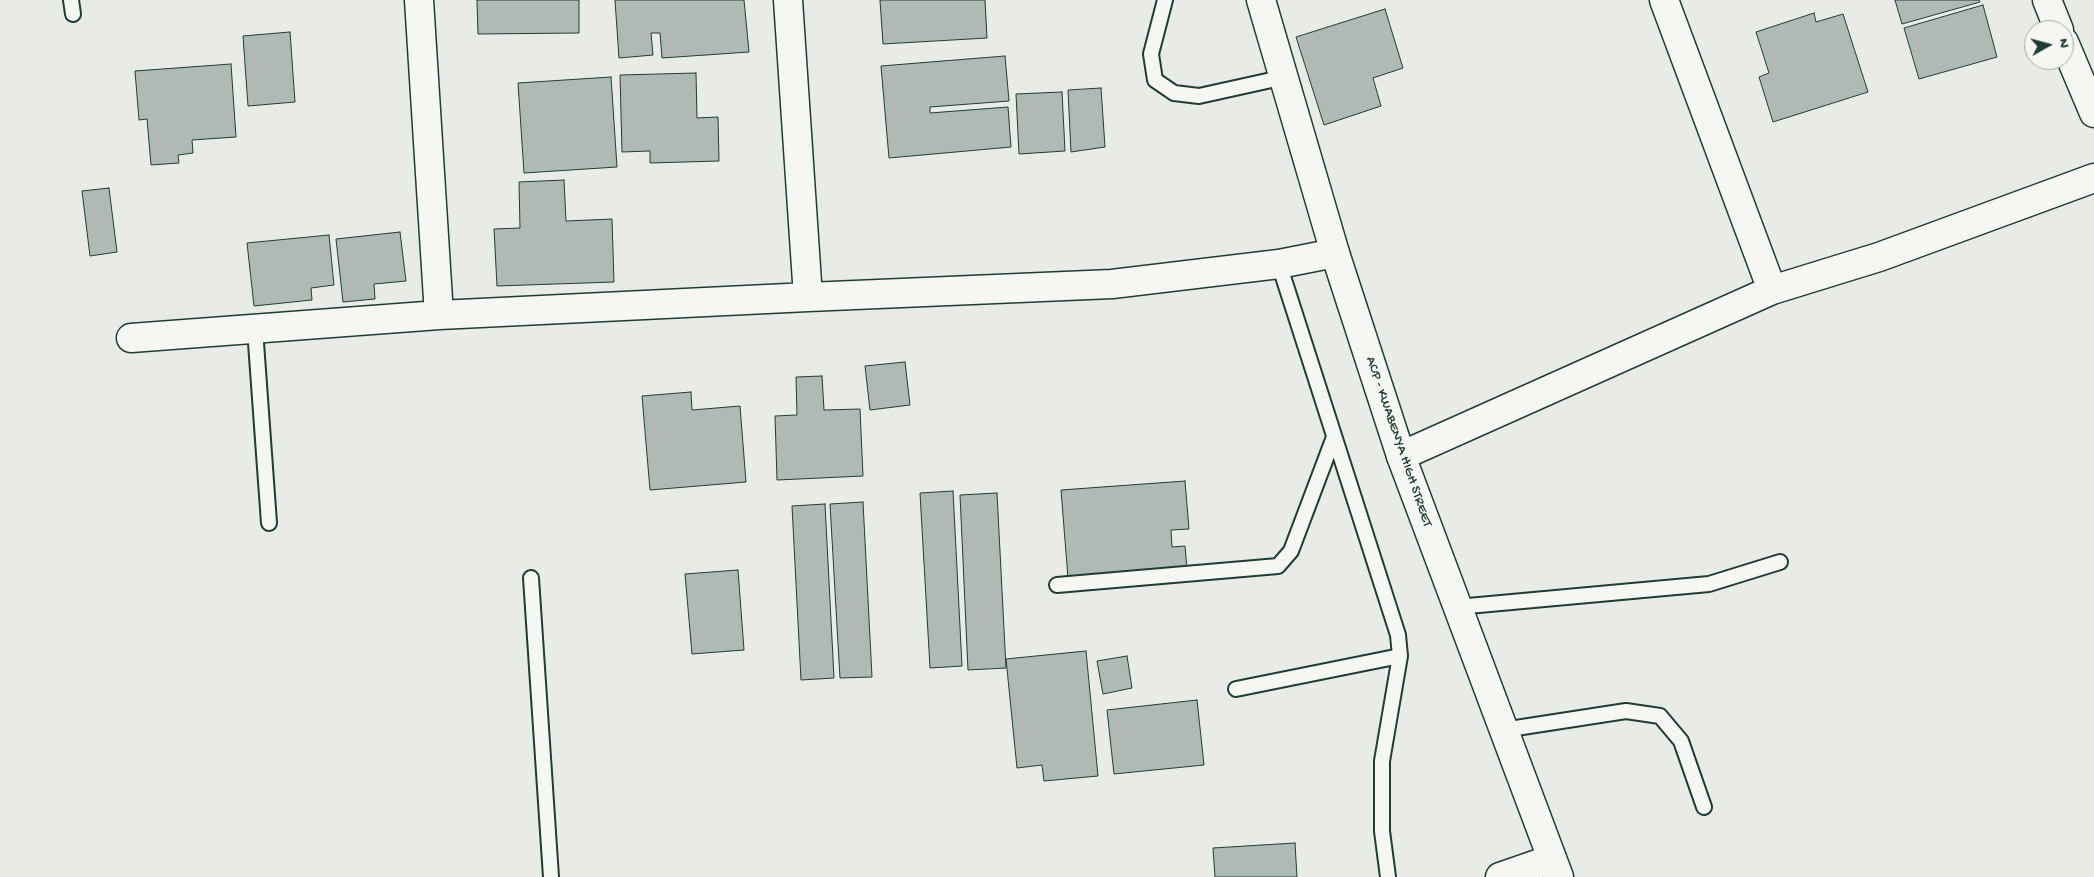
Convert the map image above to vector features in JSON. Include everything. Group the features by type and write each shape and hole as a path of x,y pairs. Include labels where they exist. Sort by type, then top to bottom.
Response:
{"street":[{"path":"419,0 439,315"},
{"path":"788,0 808,298"},
{"name":"ACP - KWABENYA HIGH STREET","path":"1261,0 1335,253 1400,456 1556,868"},
{"path":"1664,0 1772,290"},
{"path":"2047,0 2055,20"},
{"path":"2074,66 2094,113"},
{"path":"1400,456 1772,290 1879,257 2094,178"},
{"path":"130,338 439,315 1112,284 1279,264 1335,253"},
{"path":"1500,877 1556,868"}],"lane":[{"path":"1165,0 1151,54 1155,80 1174,93 1199,96 1285,77"},
{"path":"1279,264 1398,636 1400,656 1382,761 1382,831 1388,877"},
{"path":"255,328 269,523"},
{"path":"1057,585 1278,566 1291,552 1334,437"},
{"path":"1457,607 1709,584 1780,562"},
{"path":"531,578 551,877"},
{"path":"1236,689 1400,656"},
{"path":"1503,730 1626,711 1660,716 1681,741 1704,807"}],"building":[{"path":"477,0 579,0 579,33 478,34"},
{"path":"615,0 744,0 749,52 662,58 660,33 651,33 653,55 619,58"},
{"path":"880,0 985,0 987,38 883,44"},
{"path":"1895,0 1979,0 1980,2 1902,24"},
{"path":"1983,5 1997,57 1919,79 1904,28"},
{"path":"1385,9 1403,68 1373,78 1381,106 1324,125 1296,37"},
{"path":"1814,13 1816,22 1843,14 1868,92 1773,122 1759,77 1769,73 1756,32"},
{"path":"290,32 295,102 248,106 243,36"},
{"path":"1005,56 1009,101 930,107 930,113 1008,107 1011,147 889,158 881,66"},
{"path":"231,64 236,137 192,140 193,153 178,155 179,163 151,165 147,119 139,120 135,71"},
{"path":"696,73 697,118 718,117 719,161 650,163 650,151 622,152 620,75"},
{"path":"611,77 617,167 524,173 518,83"},
{"path":"1101,88 1105,147 1071,152 1068,90"},
{"path":"1062,92 1065,151 1019,154 1016,94"},
{"path":"564,180 566,221 612,219 614,282 497,286 494,229 520,228 519,182"},
{"path":"109,188 117,252 90,256 82,191"},
{"path":"400,232 406,281 374,284 375,299 343,302 336,239"},
{"path":"329,235 334,285 311,288 312,300 254,306 247,243"},
{"path":"905,362 910,405 870,410 865,366"},
{"path":"822,376 824,410 860,409 863,476 777,480 775,416 797,415 796,377"},
{"path":"691,392 692,410 740,406 746,482 650,490 642,396"},
{"path":"1185,481 1189,529 1171,530 1172,547 1185,546 1187,569 1068,578 1061,490"},
{"path":"953,491 962,666 930,668 920,493"},
{"path":"997,493 1006,668 968,670 960,495"},
{"path":"863,502 872,677 840,678 830,504"},
{"path":"825,504 834,678 801,680 792,506"},
{"path":"738,570 744,650 692,654 685,574"},
{"path":"1086,651 1098,776 1044,781 1042,765 1017,768 1006,659"},
{"path":"1127,656 1132,688 1103,694 1097,661"},
{"path":"1197,700 1204,765 1114,774 1107,710"},
{"path":"1295,843 1297,877 1215,877 1213,848"}]}
